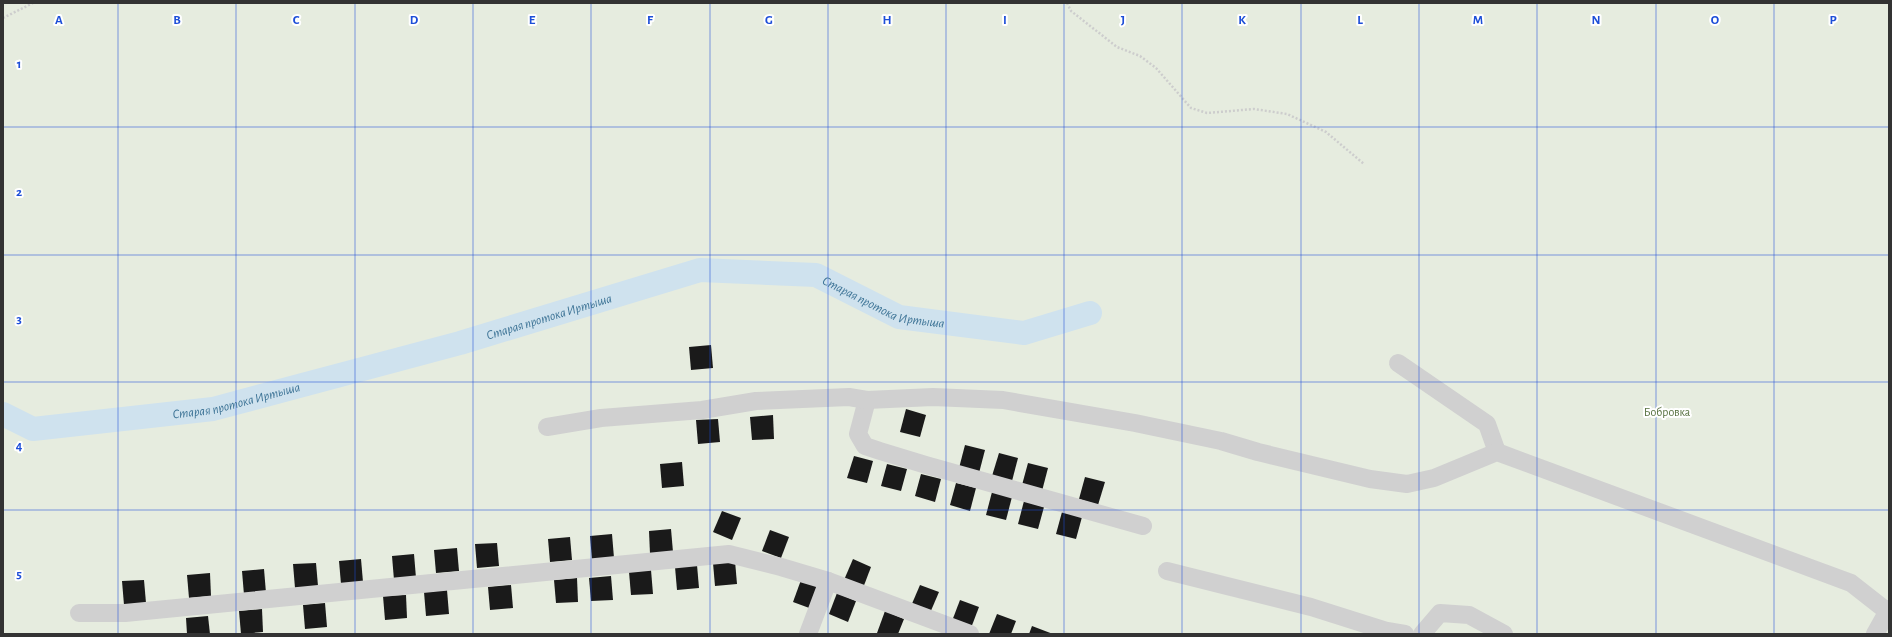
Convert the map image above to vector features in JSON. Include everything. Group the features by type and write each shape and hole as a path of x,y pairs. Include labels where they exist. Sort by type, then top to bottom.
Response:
{"street":[{"path":"1398,363 1487,424 1497,452"},
{"path":"547,427 601,418 702,410 756,401 849,397 867,400 933,397 1003,400 1221,441 1258,452 1370,479 1407,484 1434,478 1497,452 1850,583 1888,610 1875,634"},
{"path":"867,400 858,434 865,446 926,465 1143,526"},
{"path":"79,613 125,613 729,554 781,566 828,581 970,634"},
{"path":"1167,571 1311,607 1388,631 1405,634"},
{"path":"808,634 828,581"},
{"path":"1422,634 1440,612 1469,615 1504,634"}],"path":[{"path":"3,18 32,3"},
{"path":"1067,3 1071,11 1117,47 1140,56 1156,68 1191,108 1207,113 1254,109 1287,114 1326,132 1364,164"}],"green space":[{"name":"Бобровка","path":"3,3 1889,3 1889,634 3,634"}],"building":[{"path":"711,345 713,368 691,370 689,347"},
{"path":"906,409 926,415 920,437 900,432"},
{"path":"773,415 774,439 752,440 750,417"},
{"path":"718,419 720,442 698,444 696,420"},
{"path":"965,445 985,450 979,473 959,468"},
{"path":"999,453 1018,458 1012,481 992,476"},
{"path":"854,456 873,461 867,483 847,478"},
{"path":"682,462 684,486 662,488 660,464"},
{"path":"1028,463 1048,468 1042,491 1022,485"},
{"path":"887,464 907,469 901,491 881,486"},
{"path":"921,474 941,479 935,502 915,496"},
{"path":"1085,477 1105,482 1098,505 1079,499"},
{"path":"956,483 976,488 970,511 950,505"},
{"path":"992,492 1012,497 1006,520 986,515"},
{"path":"1024,501 1044,507 1038,529 1018,524"},
{"path":"722,511 741,518 732,540 713,532"},
{"path":"1062,512 1082,517 1076,539 1056,534"},
{"path":"671,529 673,552 650,554 649,531"},
{"path":"770,530 789,537 781,558 762,551"},
{"path":"612,534 614,558 592,560 590,536"},
{"path":"570,537 572,560 550,562 548,539"},
{"path":"497,543 499,566 477,568 475,544"},
{"path":"457,548 459,571 436,573 434,550"},
{"path":"414,554 416,578 394,580 392,556"},
{"path":"361,559 363,582 341,584 339,561"},
{"path":"853,559 871,567 863,588 844,580"},
{"path":"735,561 737,584 715,586 713,563"},
{"path":"316,563 318,586 295,588 293,564"},
{"path":"697,565 699,588 677,590 675,567"},
{"path":"264,569 266,593 244,595 242,571"},
{"path":"651,570 653,594 631,595 629,572"},
{"path":"210,573 211,596 189,598 187,575"},
{"path":"611,576 613,600 591,601 589,578"},
{"path":"577,578 578,602 556,603 554,580"},
{"path":"144,580 146,603 124,605 122,581"},
{"path":"801,580 820,588 812,609 793,602"},
{"path":"511,585 513,608 490,610 488,587"},
{"path":"920,585 939,592 930,613 911,606"},
{"path":"447,590 449,614 426,616 424,592"},
{"path":"837,593 856,601 848,622 829,614"},
{"path":"406,595 407,618 385,620 383,596"},
{"path":"960,600 979,607 971,628 952,621"},
{"path":"325,603 327,627 305,629 303,605"},
{"path":"262,609 263,632 241,634 239,611"},
{"path":"885,611 904,619 898,634 877,633"},
{"path":"997,614 1016,621 1011,634 989,634"},
{"path":"208,616 210,634 187,634 186,618"},
{"path":"1032,626 1053,634 1029,634"}],"waterway":[{"name":"Старая протока Иртыша","path":"3,414 33,429 213,409 460,343 700,270 816,275 899,317 1024,333 1090,313"}]}
